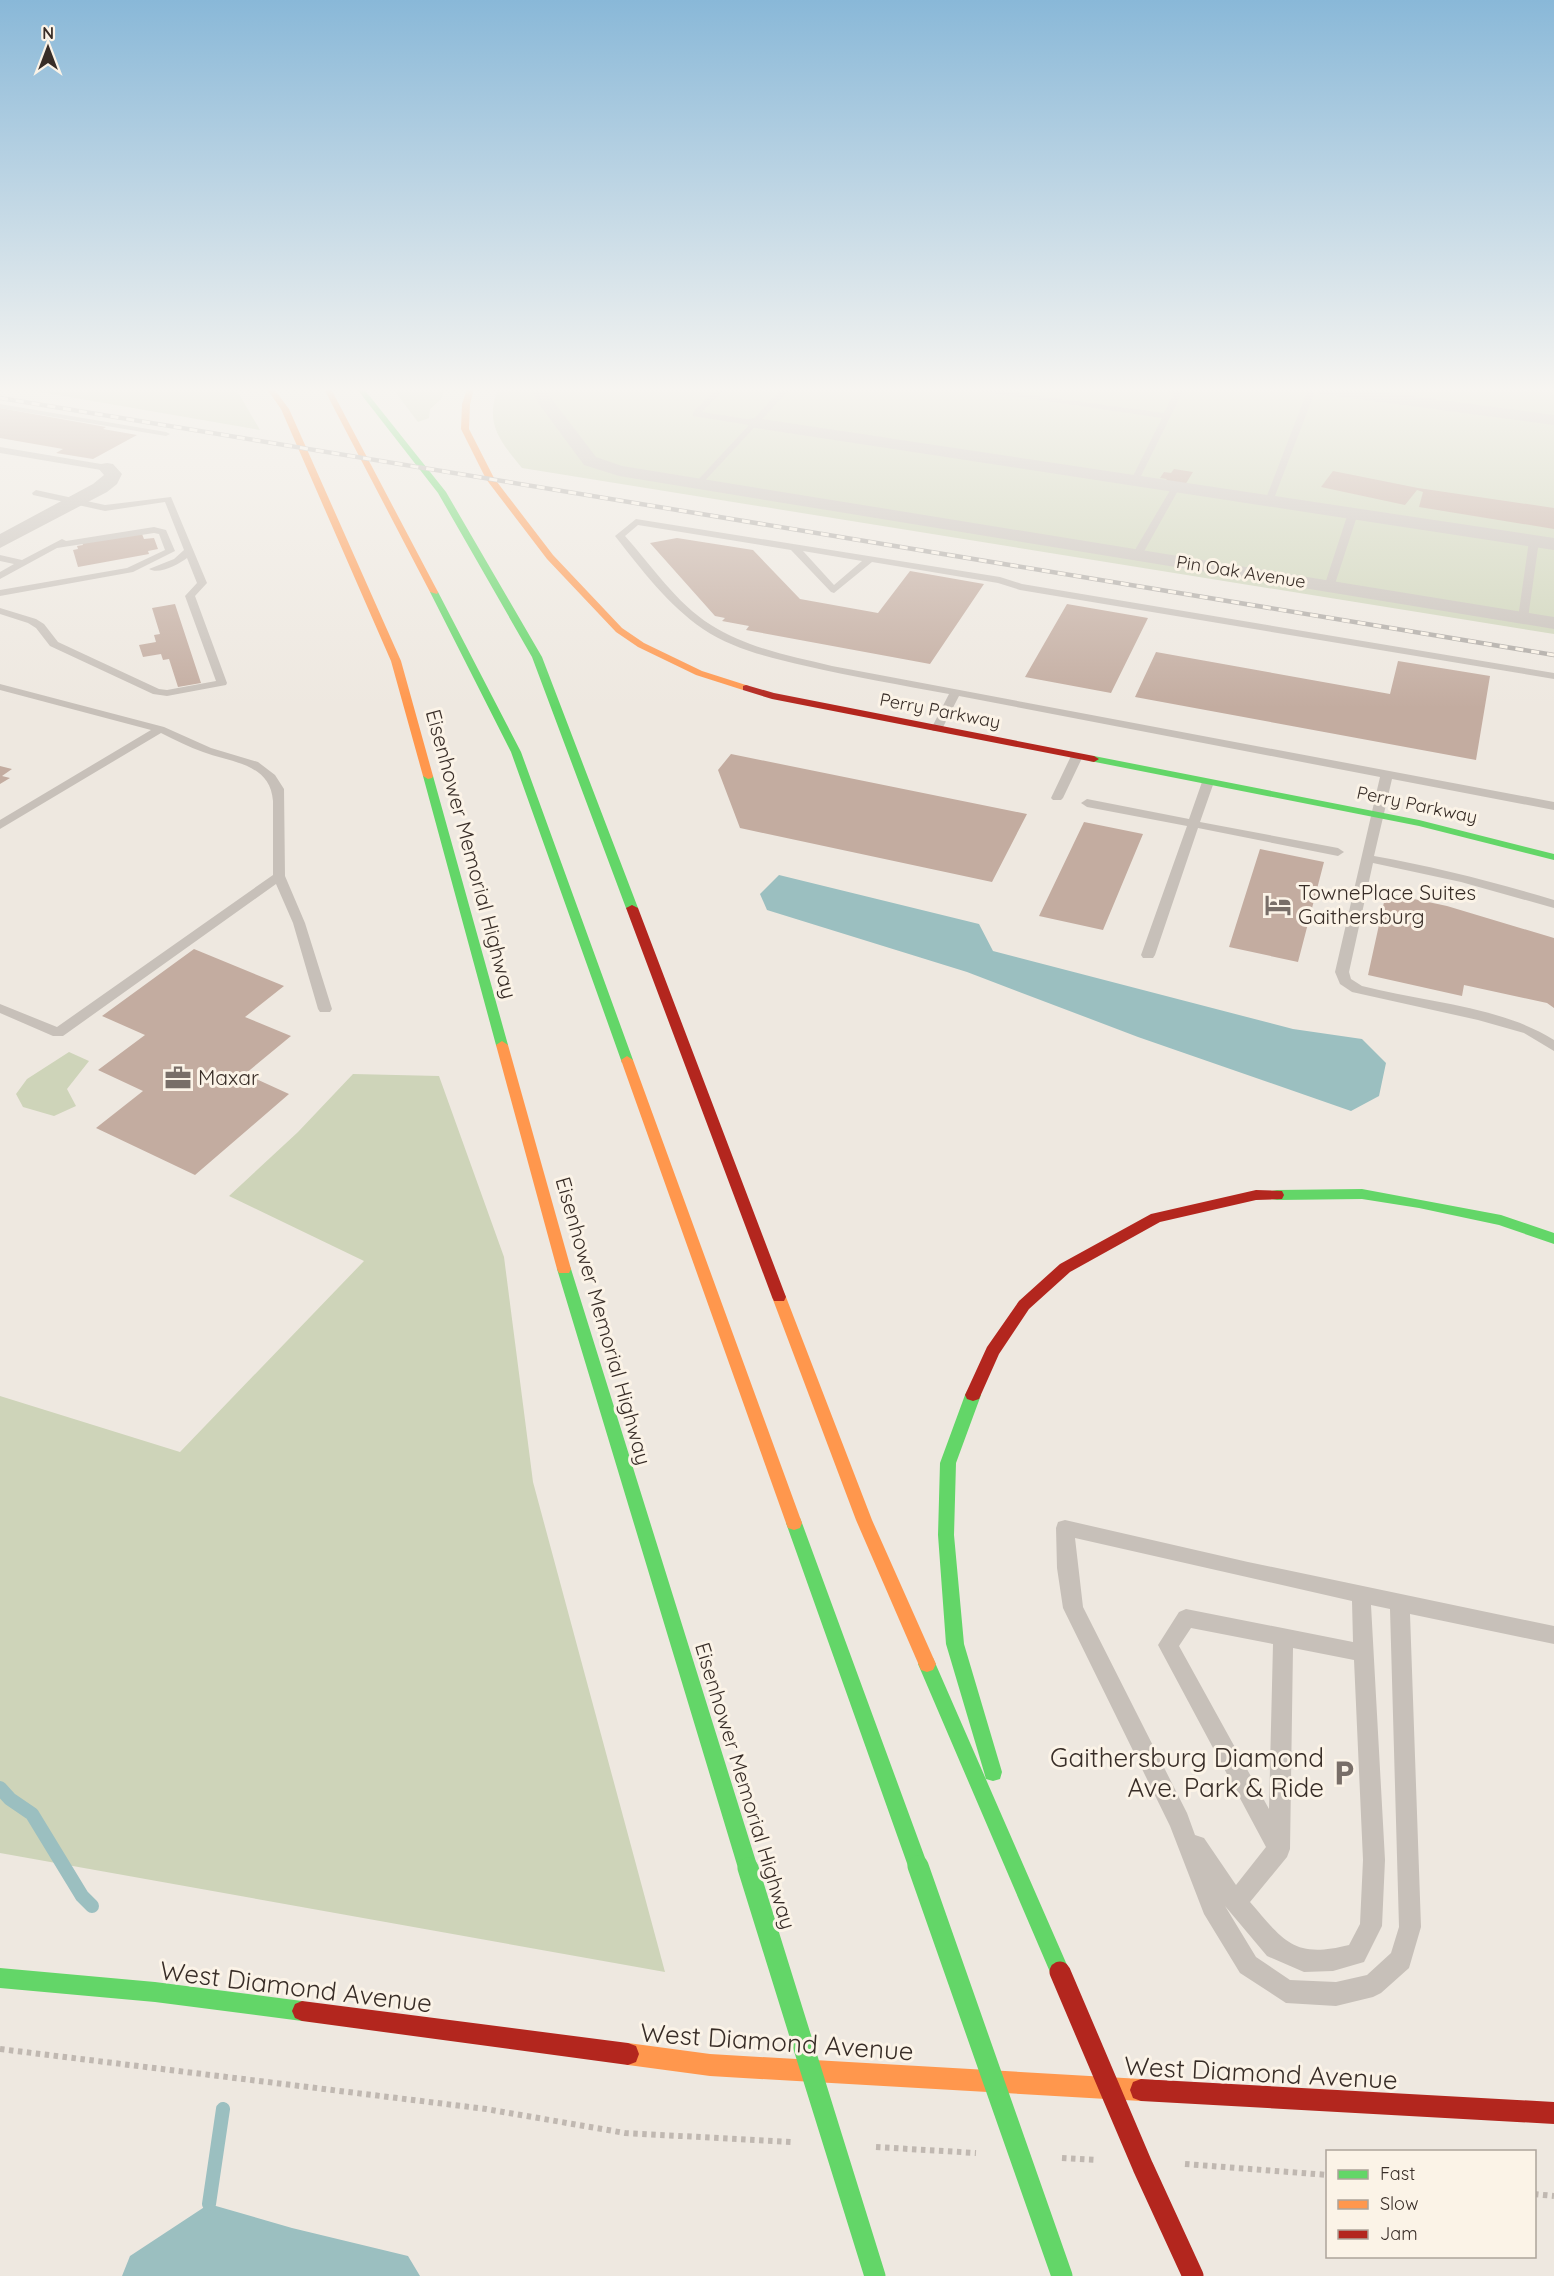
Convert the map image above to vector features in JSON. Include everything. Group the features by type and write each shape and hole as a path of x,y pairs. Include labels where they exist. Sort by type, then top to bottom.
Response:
{"main road":[{"name":"Eisenhower Memorial Highway","path":"323,495 396,661 572,1299 874,2276"},
{"path":"384,495 516,752 918,1866 1062,2276"},
{"path":"444,495 537,657 864,1520 1143,2167 1193,2276"},
{"name":"Perry Parkway","path":"502,495 550,557 620,630 642,645 699,674 772,696 1378,815 1554,856"},
{"path":"1034,1912 955,1644 945,1535 948,1463 979,1377 992,1351 1024,1305 1065,1268 1156,1218 1256,1195 1362,1194 1501,1220 1554,1239"},
{"name":"West Diamond Avenue","path":"0,1978 155,1992 710,2065 1554,2113"}],"street":[{"path":"0,542 86,495"},
{"name":"Pin Oak Avenue","path":"768,495 1554,623"},
{"path":"1231,495 1554,544"}],"lane":[{"path":"0,611 32,621 40,626 54,644 157,692 167,693 222,683 190,596 202,583 168,499 105,508 47,495"},
{"path":"1137,555 1171,495"},
{"path":"1269,501 1271,495"},
{"path":"1329,586 1353,513"},
{"path":"0,576 82,534 177,519"},
{"path":"1554,676 870,559 636,522 620,536 691,615 731,640 832,669 1554,806"},
{"path":"0,594 130,570 170,551 165,537 159,530 55,546"},
{"path":"1523,618 1534,541"},
{"path":"794,547 834,590 870,559"},
{"path":"0,594 140,572 177,561 189,551"},
{"path":"0,558 23,563"},
{"path":"0,687 160,729 207,750 254,764 271,777 278,789 279,801 279,876 299,923 325,1009"},
{"path":"937,729 956,692"},
{"path":"0,825 160,729"},
{"path":"1057,798 1077,756"},
{"path":"1388,773 1342,972 1345,981 1357,989 1380,996 1479,1016 1529,1030 1554,1046"},
{"path":"1148,955 1208,782"},
{"path":"1087,803 1338,852"},
{"path":"1369,859 1427,870 1554,904"},
{"path":"0,1008 58,1033 279,876"},
{"path":"1400,1603 1410,1891 1410,1927 1401,1960 1372,1985 1336,1994 1286,1991 1248,1965 1212,1905 1179,1821 1073,1608 1067,1568 1065,1528 1223,1566 1554,1635"},
{"path":"1179,1821 1223,1887 1275,1948 1304,1961 1334,1960 1356,1954 1371,1926 1374,1860 1361,1595"},
{"path":"1279,1849 1168,1645 1186,1618 1364,1653"},
{"path":"1236,1902 1279,1849 1283,1637"}],"path":[{"path":"0,2049 486,2109 625,2133 801,2143"},
{"path":"872,2147 990,2154"},
{"path":"1048,2157 1107,2160"},
{"path":"1178,2164 1326,2175"},
{"path":"1536,2194 1554,2196"}],"green space":[{"path":"691,495 1554,495 1554,634"},
{"path":"69,1052 89,1061 67,1089 76,1106 54,1116 23,1107 16,1094 27,1079"},
{"path":"353,1074 439,1076 504,1257 533,1482 665,1972 0,1853 0,1396 180,1452 364,1261 229,1196 298,1132"}],"water":[{"path":"779,875 979,924 993,951 1293,1029 1362,1039 1386,1063 1379,1096 1351,1111 1138,1037 967,972 767,910 760,894"},
{"path":"209,2204 292,2228 408,2256 420,2276 122,2276 130,2256"}],"building":[{"path":"1359,495 1413,495 1405,505"},
{"path":"1422,495 1467,495 1554,508 1554,529 1419,507"},
{"path":"142,534 144,539 154,538 158,549 148,551 149,554 78,567 73,550 78,549 77,546 83,545 82,543"},
{"path":"677,538 753,550 800,599 878,613 910,571 984,584 930,664 746,630 749,626 722,621 725,618 715,616 650,543"},
{"path":"175,604 201,683 178,687 169,659 163,660 161,654 143,657 139,645 156,642 154,635 160,634 152,608"},
{"path":"1067,604 1148,618 1111,693 1025,677"},
{"path":"1156,652 1390,694 1398,661 1490,676 1476,760 1135,697"},
{"path":"731,754 1027,814 992,882 740,828 718,770"},
{"path":"0,766 12,769 2,776 10,778 0,784"},
{"path":"1084,822 1143,834 1103,930 1039,916"},
{"name":"TownePlace Suites Gaithersburg","path":"1260,849 1324,862 1298,962 1229,947"},
{"path":"1386,893 1447,906 1554,938 1554,1008 1547,1003 1464,985 1462,996 1368,975"},
{"path":"194,949 284,986 245,1017 291,1036 245,1074 289,1094 195,1175 96,1128 143,1091 98,1070 145,1035 102,1016"}],"waterway":[{"path":"0,1788 10,1799 32,1814 82,1896 92,1906"},
{"path":"209,2204 223,2109"}],"railway":[{"path":"588,495 1554,655"}],"traffic: fast":[{"path":"444,495 537,657 632,908"},
{"path":"434,592 516,752 627,1060"},
{"path":"1094,759 1419,823 1554,857"},
{"path":"428,776 502,1045"},
{"path":"1277,1195 1362,1194 1419,1203 1501,1220 1554,1239"},
{"path":"564,1269 748,1868"},
{"path":"973,1395 948,1463 946,1535 955,1644 993,1772"},
{"path":"794,1523 918,1866"},
{"path":"927,1664 1060,1972"},
{"path":"918,1866 1062,2276"},
{"path":"748,1868 875,2276"},
{"path":"0,1978 155,1992 302,2011"}],"traffic: slow":[{"path":"323,495 396,661 428,776"},
{"path":"383,495 434,592"},
{"path":"502,495 550,557 619,630 641,645 699,673 746,688"},
{"path":"502,1045 564,1269"},
{"path":"627,1060 794,1523"},
{"path":"779,1297 864,1520 927,1664"},
{"path":"628,2054 710,2065 1141,2090"}],"traffic: jam":[{"path":"746,688 772,696 1094,759"},
{"path":"632,908 779,1297"},
{"path":"973,1395 992,1351 1024,1305 1065,1268 1156,1218 1256,1195 1277,1195"},
{"path":"1060,1972 1143,2167 1193,2276"},
{"path":"302,2011 628,2054"},
{"path":"1141,2090 1554,2113"}],"place":[{"name":"TownePlace Suites Gaithersburg","path":"1278,905"},
{"name":"Maxar","path":"178,1078"},
{"name":"Gaithersburg Diamond Ave. Park & Ride","path":"1344,1773"}]}
